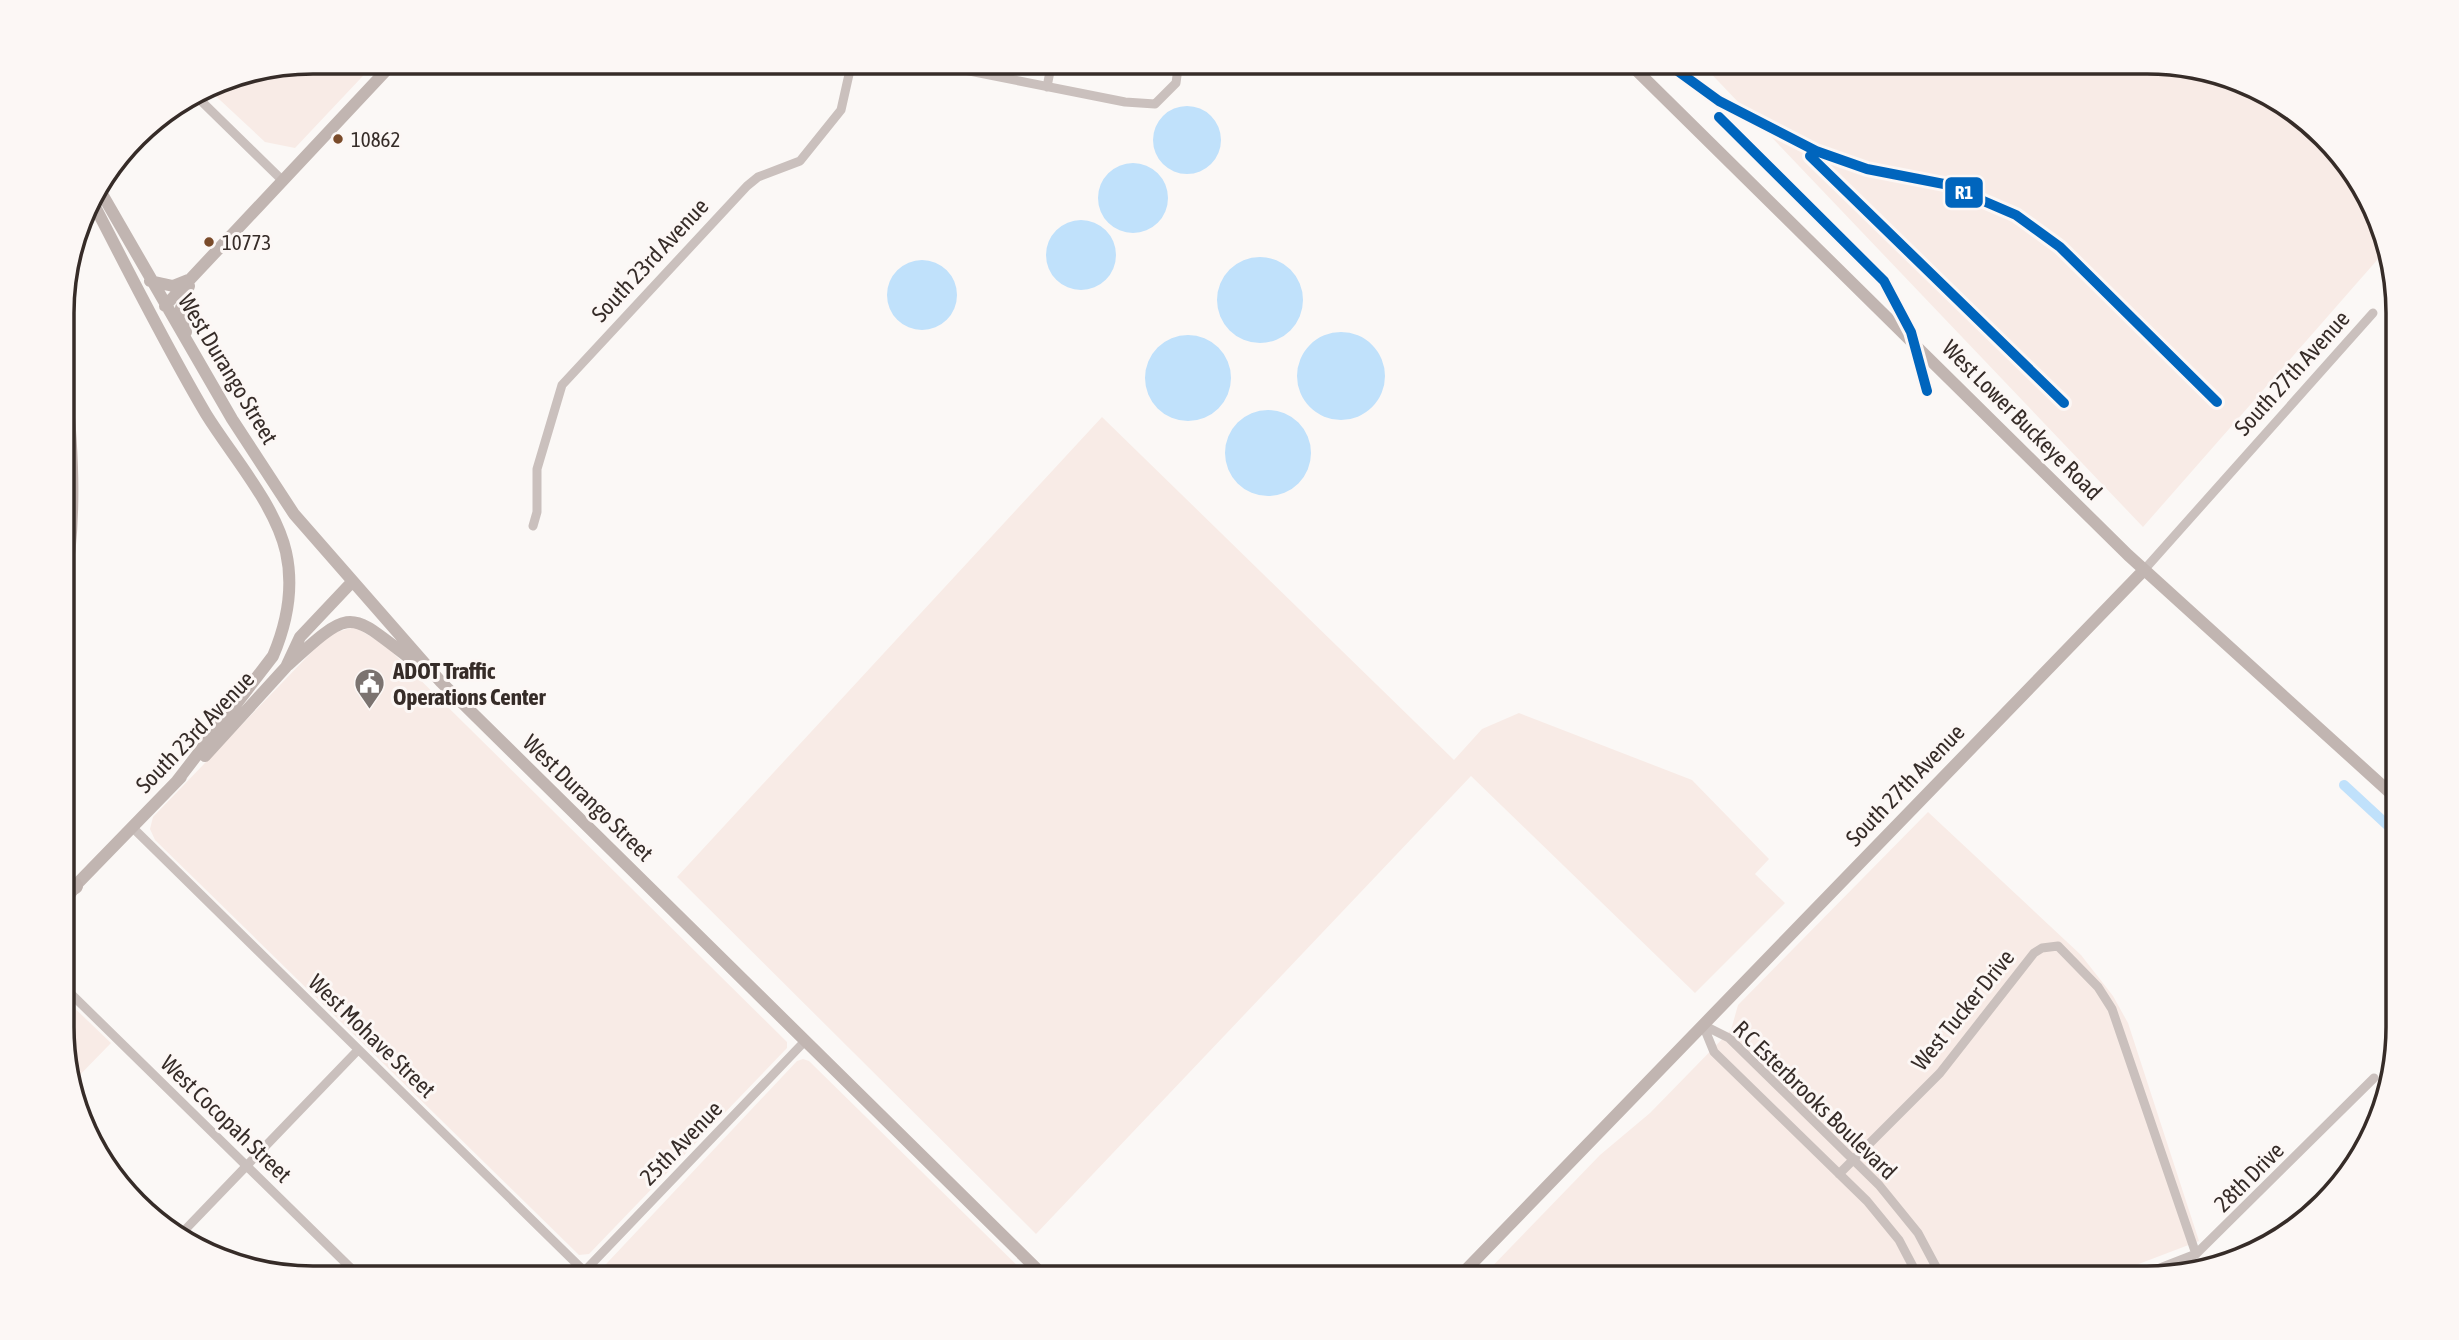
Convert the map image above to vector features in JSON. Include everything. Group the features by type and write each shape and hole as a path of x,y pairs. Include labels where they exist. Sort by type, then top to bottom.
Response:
{"main road":[{"path":"165,306 383,74"},
{"name":"West Lower Buckeye Road","path":"1639,74 2144,570 2386,789"},
{"name":"West Durango Street","path":"103,197 232,419 294,514 351,583 441,682 1034,1266"},
{"path":"97,210 169,350 220,436 270,512 282,538 289,571 289,604 282,635 273,656 177,781"},
{"path":"150,281 173,286 192,279"},
{"path":"192,279 181,307 196,357"},
{"name":"South 27th Avenue","path":"1470,1266 2144,570"},
{"name":"South 23rd Avenue","path":"74,885 177,781 194,768 286,667 300,637 351,583"},
{"path":"286,667 330,627 340,622 361,622 376,630 441,682"}],"street":[{"name":"South 23rd Avenue","path":"533,526 537,512 537,469 562,385 747,186 758,177 800,161 841,110 849,74"},
{"path":"983,74 1125,102 1155,104 1176,83 1177,74"},
{"path":"1047,87 1050,74"},
{"path":"201,101 283,181"},
{"name":"South 27th Avenue","path":"2144,570 2373,313"},
{"name":"West Mohave Street","path":"133,828 572,1266"},
{"name":"West Tucker Drive","path":"1839,1174 1940,1073 2034,953 2042,948 2058,946 2098,987 2112,1009 2196,1254"},
{"name":"West Cocopah Street","path":"74,997 349,1266"},
{"name":"R C Esterbrooks Boulevard","path":"1703,1025 1729,1038 1854,1160 1918,1233 1936,1266"},
{"name":"R C Esterbrooks Boulevard","path":"1703,1025 1714,1052 1839,1174 1891,1230 1912,1266"},
{"name":"25th Avenue","path":"590,1266 805,1041"},
{"path":"185,1229 358,1050"},
{"name":"28th Drive","path":"2166,1266 2196,1254 2374,1078"}],"shaded area":[{"path":"312,74 365,74 295,148 265,142 214,95 266,78"},
{"path":"1711,74 2178,76 2224,86 2252,98 2279,114 2316,143 2354,193 2367,221 2379,258 2143,527"},
{"path":"1102,417 1454,760 1482,729 1519,713 1692,780 1769,859 1755,874 1785,903 1695,993 1471,776 1036,1234 677,877"},
{"path":"355,627 386,646 787,1042 787,1048 589,1254 579,1255 155,840 150,829 153,817 329,634"},
{"path":"1928,812 2081,955 2113,996 2128,1023 2199,1241 2133,1266 1493,1266 1600,1155 1650,1113 1731,1030 1738,1005"},
{"path":"74,1008 111,1043 79,1076"},
{"path":"797,1061 809,1061 1018,1266 604,1266"}],"water":[{"path":"1180,106 1194,106 1206,111 1216,121 1221,140 1216,159 1206,169 1194,174 1180,174 1168,169 1158,159 1153,147 1153,133 1158,121 1168,111"},
{"path":"1133,163 1158,173 1168,198 1158,223 1133,233 1108,223 1098,198 1108,173"},
{"path":"1081,220 1106,230 1116,255 1106,280 1081,290 1056,280 1046,255 1056,230"},
{"path":"1260,257 1276,261 1290,270 1299,284 1303,300 1299,316 1290,330 1276,339 1260,343 1244,339 1230,330 1221,316 1217,300 1221,284 1230,270 1244,261"},
{"path":"922,260 947,270 957,295 947,320 922,330 897,320 887,295 897,270"},
{"path":"1332,332 1350,332 1366,339 1378,351 1385,367 1385,385 1378,401 1366,413 1350,420 1332,420 1316,413 1304,401 1297,385 1297,367 1304,351 1316,339"},
{"path":"1188,335 1205,338 1219,347 1228,361 1231,378 1228,395 1219,409 1205,418 1188,421 1171,418 1157,409 1148,395 1145,378 1148,361 1157,347 1171,338"},
{"path":"1260,410 1276,410 1299,422 1308,436 1311,453 1308,470 1299,484 1276,496 1260,496 1244,489 1232,477 1225,461 1225,445 1232,429 1244,417"}],"waterway":[{"path":"2344,785 2386,824"}],"transit line":[{"name":"R1","path":"1682,74 1719,101 1816,151 1867,169 1944,184 2016,215 2060,247 2217,402"},
{"name":"R1","path":"1719,117 1884,281 1911,332 1927,391"},
{"name":"R1","path":"1810,156 2064,403"}],"place":[{"name":"10862","path":"338,139"},
{"name":"10773","path":"209,242"},
{"name":"ADOT Traffic Operations Center","path":"370,711"}]}
